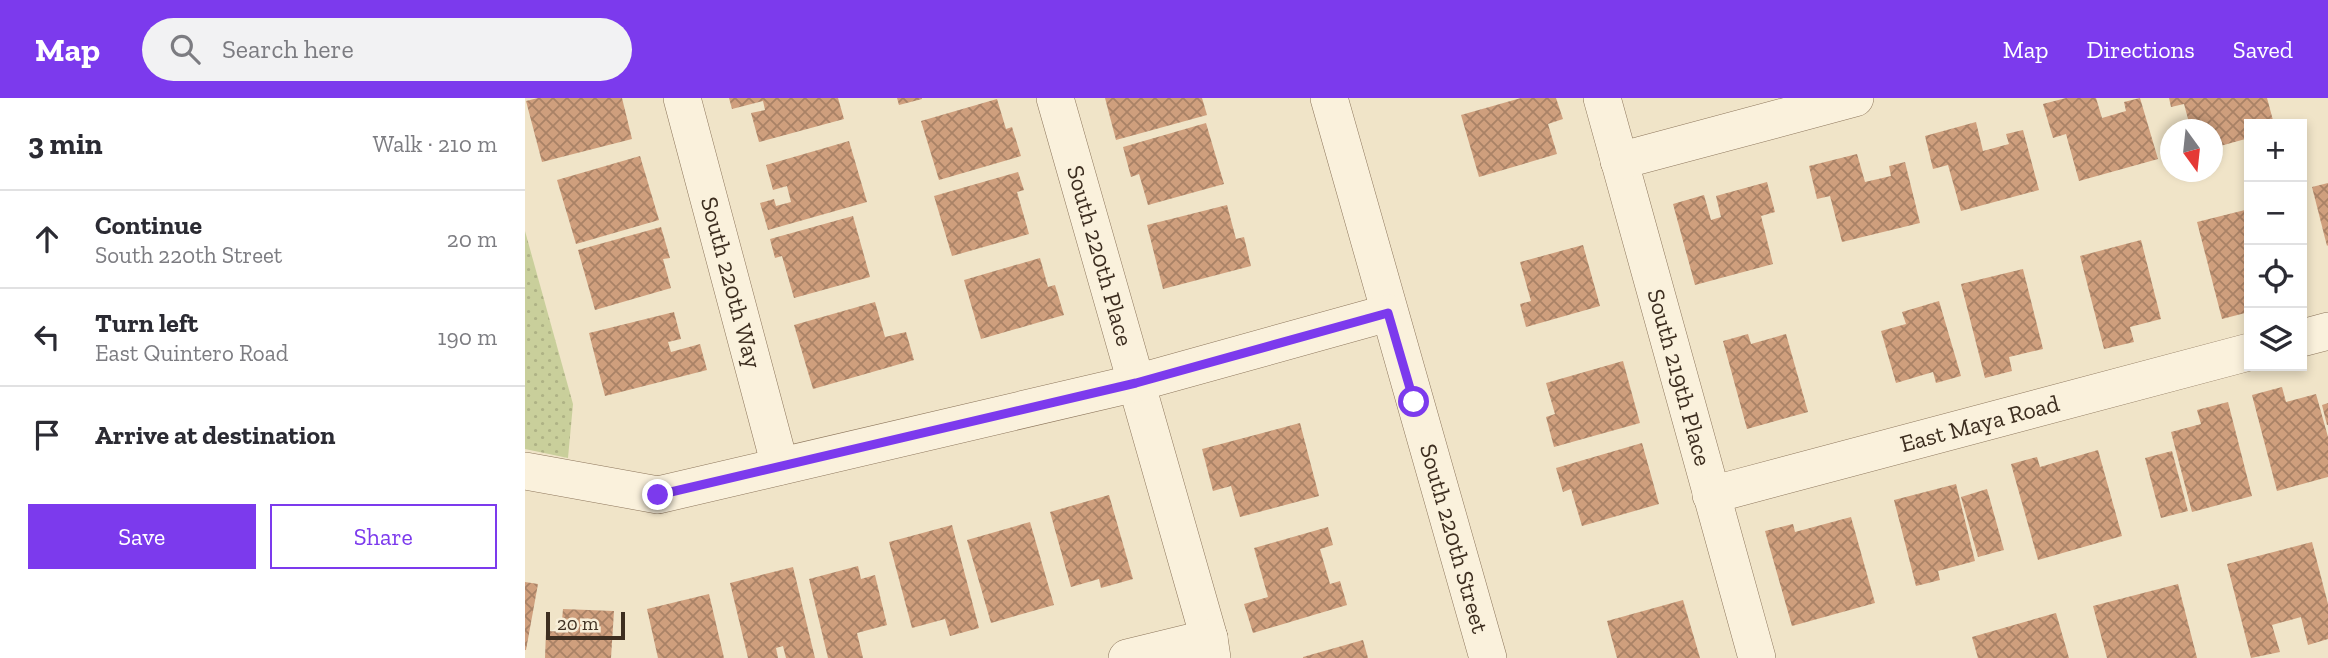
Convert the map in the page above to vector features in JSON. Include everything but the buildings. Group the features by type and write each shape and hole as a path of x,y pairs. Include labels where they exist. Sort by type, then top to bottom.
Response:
{"street":[{"name":"South 220th Way","path":"682,98 781,466"},
{"name":"South 220th Place","path":"1055,98 1210,648"},
{"name":"South 220th Street","path":"1329,98 1488,658"},
{"name":"South 219th Place","path":"1602,98 1757,658"},
{"path":"1619,161 1855,98"},
{"path":"525,471 658,495 1136,383 1388,313"},
{"path":"2307,337 2328,331"},
{"name":"East Maya Road","path":"1711,495 2244,353"},
{"path":"1128,658 1210,648"}],"green space":[{"path":"525,231 573,404 568,458 525,449"}],"route":[{"path":"658,495 1136,383 1388,313 1414,402"}]}
